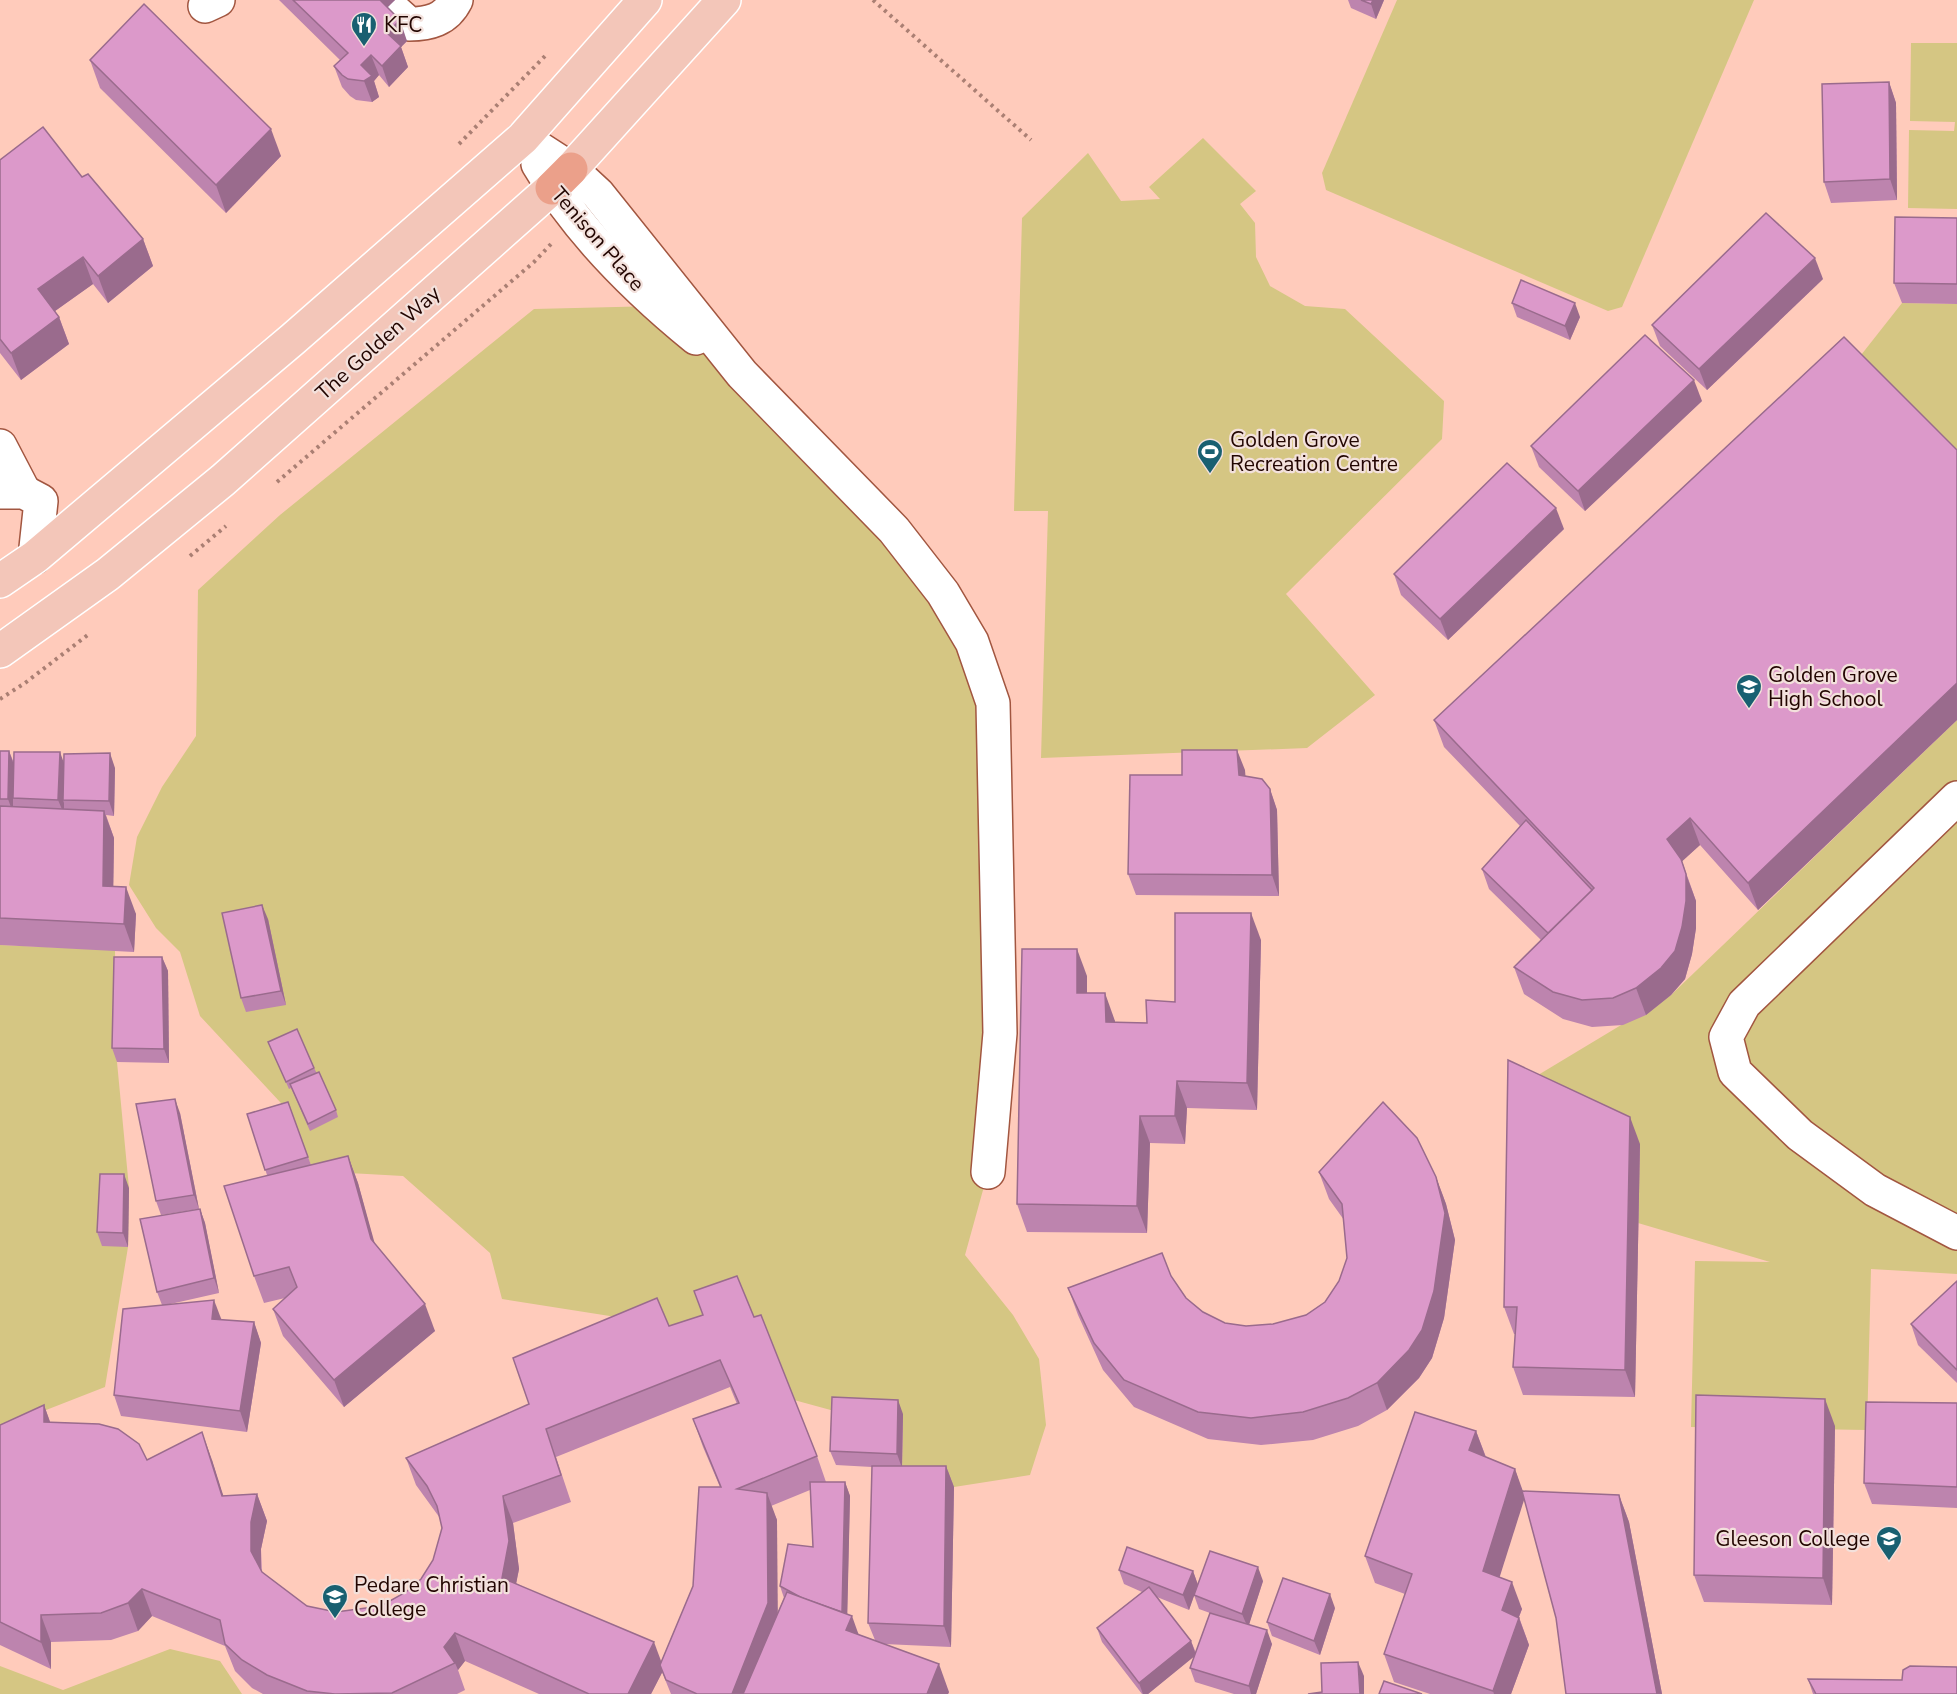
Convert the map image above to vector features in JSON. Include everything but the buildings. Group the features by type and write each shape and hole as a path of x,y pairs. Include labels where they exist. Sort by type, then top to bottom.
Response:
{"main road":[{"path":"0,581 35,557 293,339 523,138 645,0"},
{"name":"The Golden Way","path":"0,651 108,574 223,480 562,178 724,0"}],"street":[{"path":"389,6 409,24 430,24 443,16 456,0"},
{"name":"Tenison Place","path":"523,138 562,178 598,194 742,374 894,530 943,593 972,642 993,703 1000,1033 988,1172"},
{"path":"0,446 12,492 41,501 35,557"},
{"path":"1957,798 1744,1004 1726,1036 1735,1072 1800,1135 1875,1190 1957,1233"}],"path":[{"path":"873,0 1031,140"},
{"path":"454,149 553,49"}],"shaded area":[{"path":"1397,0 1754,0 1622,307 1608,311 1326,190 1322,173"},
{"path":"1911,43 1957,43 1957,209 1908,208 1909,130 1954,131 1955,122 1910,121"},
{"name":"Golden Grove Recreation Centre","path":"1203,138 1256,191 1240,204 1255,223 1256,257 1270,286 1305,306 1345,309 1444,401 1442,439 1286,594 1375,695 1307,748 1041,758 1048,511 1014,511 1022,218 1088,153 1121,201 1160,199 1149,187"},
{"path":"1902,303 1957,304 1957,467 1854,364"},
{"path":"657,306 911,552 993,703 988,1172 965,1255 1013,1315 1039,1359 1046,1425 1030,1475 954,1487 902,1468 903,1414 838,1412 794,1400 679,1354 667,1325 502,1299 490,1253 403,1176 313,1171 293,1116 200,1016 180,952 156,928 129,885 137,837 162,787 196,736 198,590 280,515 534,309"},
{"path":"1957,720 1957,1274 1871,1269 1867,1430 1691,1427 1695,1261 1770,1262 1638,1223 1518,1087 1671,995"},
{"path":"0,945 115,950 117,1062 129,1188 128,1247 105,1387 0,1428"},
{"path":"170,1649 220,1661 242,1694 0,1694 0,1666 63,1690"}],"place":[{"name":"KFC","path":"364,48"},
{"name":"Golden Grove Recreation Centre","path":"1210,475"},
{"name":"Golden Grove High School","path":"1749,710"},
{"name":"Gleeson College","path":"1889,1562"},
{"name":"Pedare Christian College","path":"335,1620"}]}
